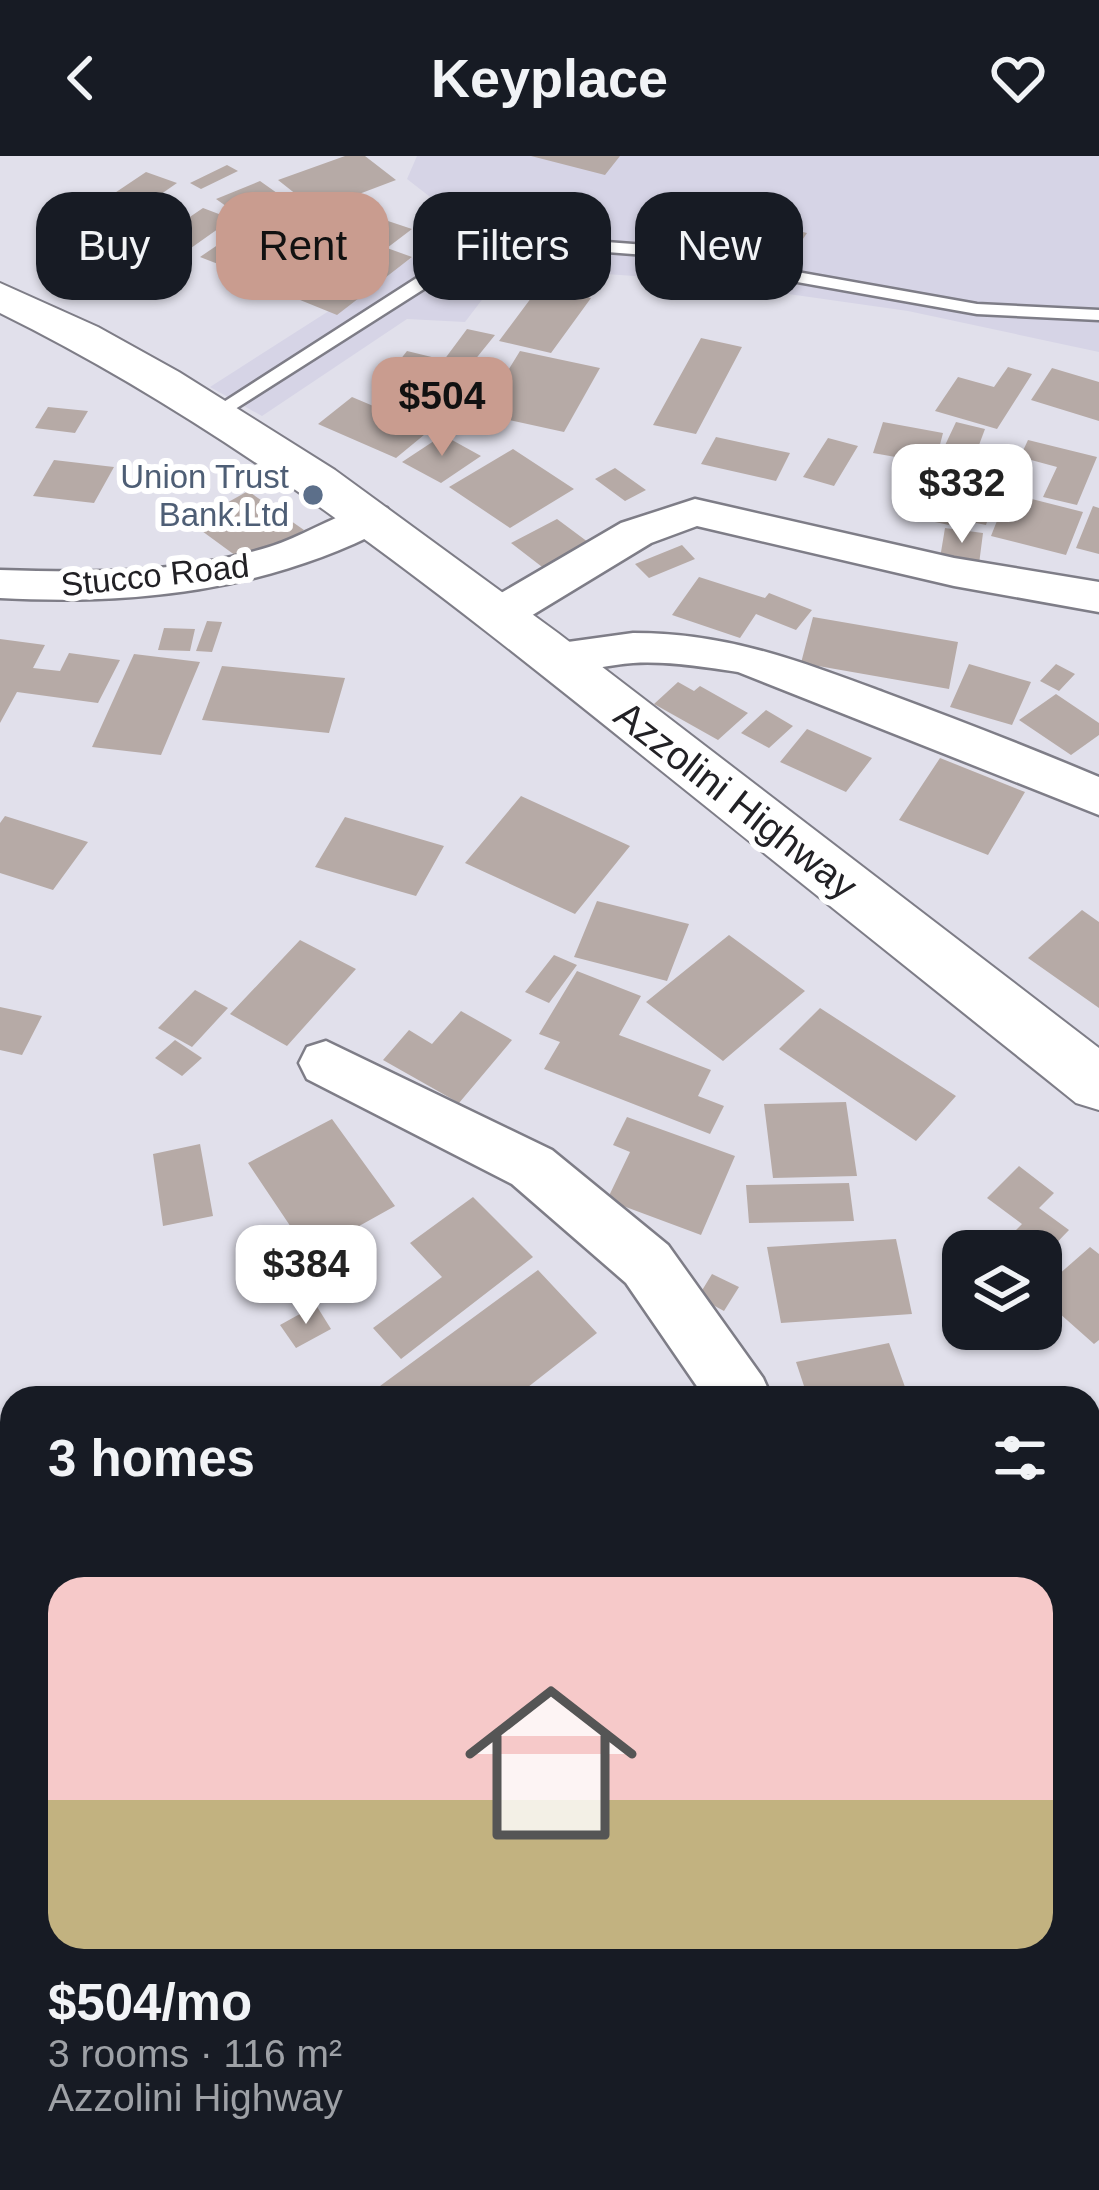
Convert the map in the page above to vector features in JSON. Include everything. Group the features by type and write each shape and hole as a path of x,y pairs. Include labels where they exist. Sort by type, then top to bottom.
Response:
{"main road":[{"name":"Azzolini Highway","path":"0,296 134,365 371,518 1099,1084"}],"street":[{"path":"500,614 636,533 695,512 954,572 1099,597"},
{"name":"Stucco Road","path":"0,584 58,588 224,572 293,557 371,518"},
{"path":"555,657 684,648 745,658 981,746 1099,796"},
{"path":"326,1064 532,1167 647,1264 733,1386"}],"lane":[{"path":"214,413 432,276 540,242 646,250 976,309 1099,315"}],"shaded area":[{"path":"417,156 1099,156 1099,352 908,311 803,296 803,192 635,192 635,276 611,274 611,192 424,192 407,179"},
{"path":"413,257 413,300 482,300 465,322 407,319 262,416 210,387 346,300 389,300 389,273"}],"building":[{"path":"345,156 365,156 396,180 364,192 293,192 278,180"},
{"path":"531,156 620,156 605,175"},
{"path":"227,165 238,171 201,189 190,183"},
{"path":"146,172 177,183 164,192 116,192"},
{"path":"260,181 276,192 233,192"},
{"path":"203,208 216,213 216,230 192,247 192,215"},
{"path":"389,221 412,229 389,246"},
{"path":"216,246 216,263 200,257"},
{"path":"389,249 412,257 389,275"},
{"path":"300,300 356,300 337,315"},
{"path":"530,300 590,300 551,353 499,341"},
{"path":"467,329 495,335 440,403 378,388 407,351 444,360"},
{"path":"701,338 742,347 696,434 653,425"},
{"path":"520,351 600,368 564,432 481,414"},
{"path":"1008,367 1032,374 997,429 935,411 958,377 994,387"},
{"path":"1052,368 1099,382 1099,421 1031,400"},
{"path":"352,397 430,430 396,458 318,424"},
{"path":"48,407 88,411 75,433 35,428"},
{"path":"883,422 943,433 935,464 873,453"},
{"path":"956,422 985,429 949,525 902,515 918,472 931,475"},
{"path":"443,435 481,456 441,483 402,462"},
{"path":"716,437 790,453 776,481 701,464"},
{"path":"828,438 858,446 834,486 803,477"},
{"path":"1028,440 1097,457 1077,505 1043,497 1057,467 1020,457"},
{"path":"513,449 574,489 510,528 449,487"},
{"path":"984,454 1014,461 1000,492 970,484"},
{"path":"54,460 114,467 94,503 33,496"},
{"path":"615,468 646,490 625,501 595,479"},
{"path":"968,488 996,494 986,525 957,519"},
{"path":"248,491 304,530 247,564 191,523"},
{"path":"1008,493 1083,512 1066,555 991,536"},
{"path":"1093,506 1099,508 1099,554 1076,548"},
{"path":"557,519 596,548 550,573 511,543"},
{"path":"945,528 983,533 979,564 940,558"},
{"path":"682,545 695,559 649,578 635,564"},
{"path":"699,577 765,598 769,593 812,610 796,630 756,614 740,638 672,615"},
{"path":"813,617 958,642 949,689 801,663"},
{"path":"207,621 222,622 212,652 196,651"},
{"path":"164,628 195,629 190,651 158,650"},
{"path":"0,639 45,645 33,668 60,671 69,653 120,660 98,703 17,692 0,723"},
{"path":"134,654 200,662 161,755 92,747"},
{"path":"969,664 1031,682 1012,725 950,707"},
{"path":"1056,664 1075,674 1059,691 1040,681"},
{"path":"222,666 345,678 329,733 202,720"},
{"path":"678,682 694,691 700,686 748,713 718,740 654,704"},
{"path":"1056,694 1099,723 1099,735 1071,755 1019,720"},
{"path":"766,710 793,726 769,748 741,733"},
{"path":"807,729 872,758 846,792 780,762"},
{"path":"940,758 1025,792 988,855 899,820"},
{"path":"521,796 630,846 575,914 465,863"},
{"path":"5,816 88,842 53,890 0,873 0,823"},
{"path":"345,817 444,846 416,896 315,867"},
{"path":"597,901 689,924 667,981 574,957"},
{"path":"1082,910 1099,922 1099,1008 1028,958"},
{"path":"729,935 805,991 723,1061 646,1002"},
{"path":"300,940 356,969 287,1046 230,1014"},
{"path":"554,955 577,965 549,1003 525,992"},
{"path":"577,971 641,996 619,1035 711,1070 698,1096 724,1106 710,1134 544,1069 560,1042 539,1034"},
{"path":"195,990 228,1008 192,1047 158,1028"},
{"path":"0,1007 42,1016 22,1055 0,1050"},
{"path":"820,1008 956,1096 916,1141 779,1049"},
{"path":"461,1011 512,1040 459,1103 383,1060 409,1030 432,1044"},
{"path":"175,1040 202,1058 182,1076 155,1058"},
{"path":"846,1102 857,1176 773,1178 764,1104"},
{"path":"627,1117 735,1156 701,1235 607,1200 630,1152 613,1145"},
{"path":"332,1119 395,1206 309,1254 248,1163"},
{"path":"200,1144 213,1216 163,1226 153,1154"},
{"path":"1019,1166 1054,1193 1039,1208 1069,1230 1062,1237 1062,1230 1016,1230 1022,1224 987,1198"},
{"path":"849,1183 854,1221 749,1223 746,1185"},
{"path":"473,1197 533,1257 401,1359 373,1328 442,1277 410,1243"},
{"path":"896,1239 912,1314 781,1323 767,1247"},
{"path":"1090,1247 1099,1254 1099,1340 1094,1344 1062,1316 1062,1272"},
{"path":"538,1270 597,1333 529,1386 380,1386"},
{"path":"712,1274 739,1287 724,1311 698,1297"},
{"path":"316,1305 331,1329 296,1348 280,1325"},
{"path":"889,1343 905,1386 804,1386 796,1362"}],"place":[{"name":"Union Trust Bank.Ltd","path":"313,495"}]}
